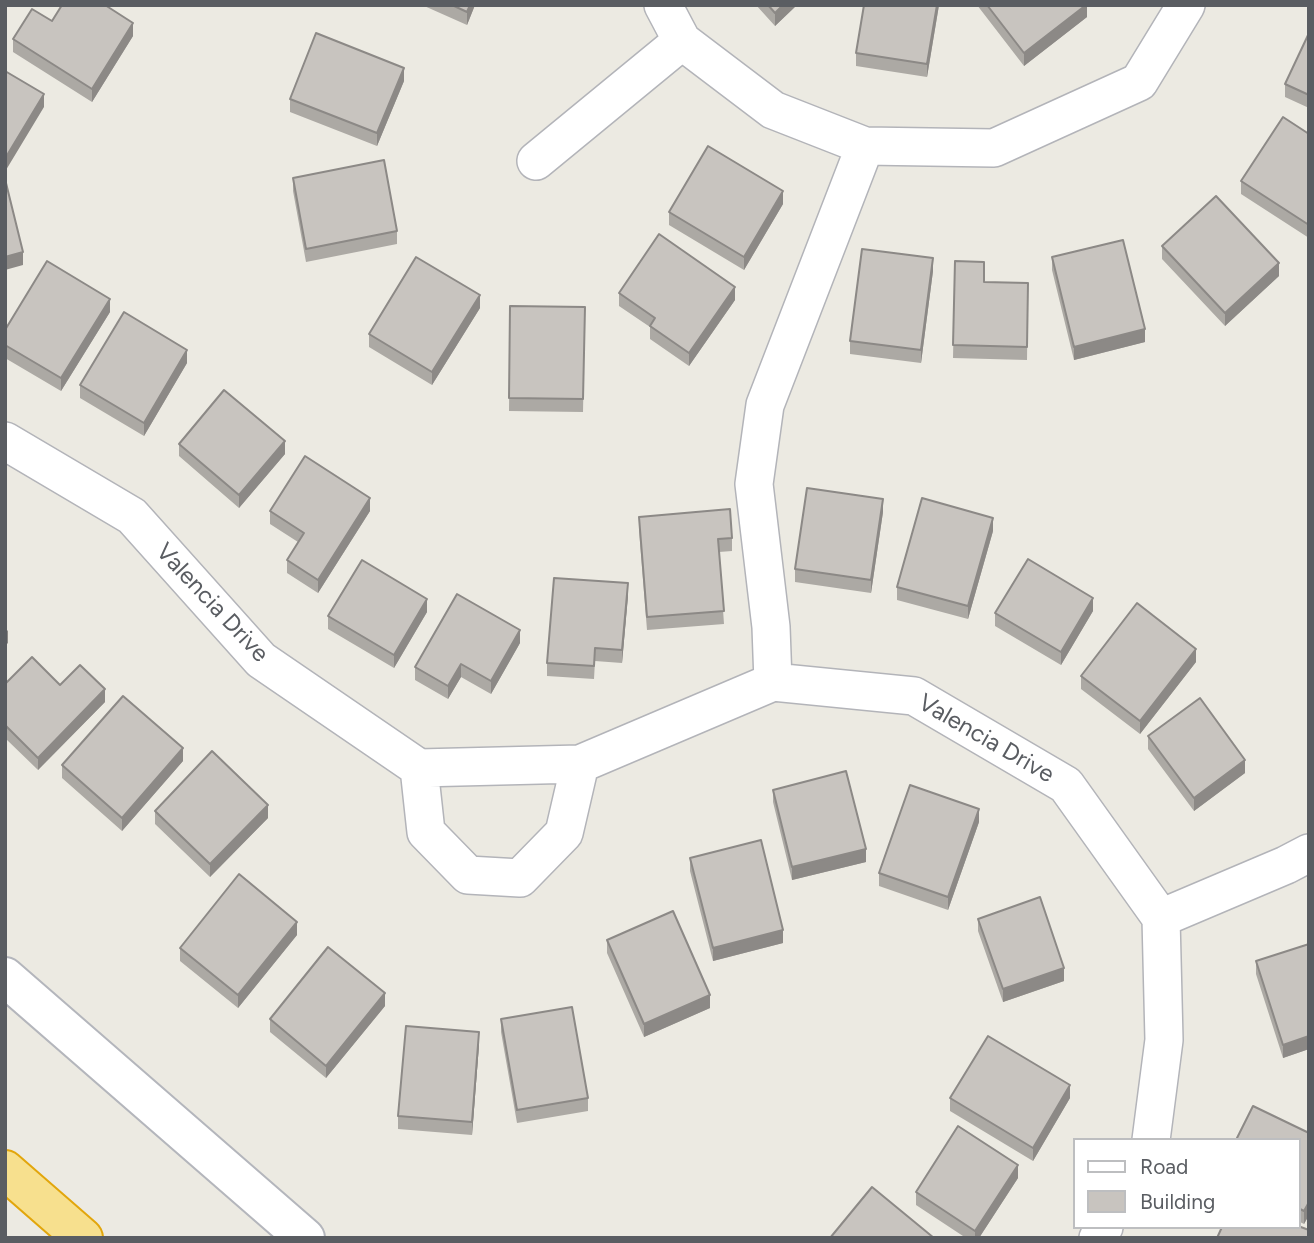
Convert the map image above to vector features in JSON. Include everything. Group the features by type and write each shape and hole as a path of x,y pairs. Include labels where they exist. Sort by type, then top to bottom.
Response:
{"highway":[{"path":"5,1170 83,1238"}],"main road":[{"path":"5,976 305,1238"}],"street":[{"path":"663,5 682,41 773,110 865,146 994,148 1139,82 1186,5"},
{"path":"536,161 682,41"},
{"path":"773,682 771,627 754,484 765,405 865,146"},
{"name":"Valencia Drive","path":"5,441 132,516 261,660 419,768 580,764 773,682 914,696 1066,785 1161,918"},
{"path":"419,768 426,832 468,875 520,878 564,833 580,764"},
{"path":"1152,1138 1164,1040 1161,918 1309,853"}],"building":[{"path":"62,5 105,5 133,23 92,89 13,39 32,9 52,21"},
{"path":"452,5 470,5 467,12"},
{"path":"768,5 783,5 775,13"},
{"path":"864,5 937,5 927,64 856,53"},
{"path":"987,5 1086,5 1024,53"},
{"path":"316,33 404,68 377,133 290,99"},
{"path":"1309,33 1309,95 1285,84"},
{"path":"5,71 44,94 6,157 5,156"},
{"path":"1283,117 1309,134 1309,225 1241,181"},
{"path":"708,146 783,191 744,257 669,212"},
{"path":"384,160 397,231 306,249 293,178"},
{"path":"5,183 23,252 5,257"},
{"path":"1216,196 1279,263 1225,313 1162,246"},
{"path":"659,234 735,287 689,353 650,326 655,318 619,293"},
{"path":"1123,240 1145,329 1074,347 1052,257"},
{"path":"862,249 933,258 921,350 850,341"},
{"path":"416,257 480,295 432,372 369,334"},
{"path":"47,261 110,299 61,378 5,345 5,330"},
{"path":"955,261 984,262 984,282 1028,283 1027,347 953,345"},
{"path":"510,306 585,307 583,399 509,398"},
{"path":"124,312 187,350 144,423 80,385"},
{"path":"224,390 285,441 239,495 179,444"},
{"path":"305,456 370,498 318,580 287,560 304,533 270,511"},
{"path":"807,488 883,499 871,580 795,569"},
{"path":"922,498 993,518 968,606 897,587"},
{"path":"730,509 732,538 718,539 724,611 647,617 639,517"},
{"path":"1028,559 1093,598 1061,652 995,613"},
{"path":"362,560 427,599 394,655 328,616"},
{"path":"554,578 628,583 622,650 595,648 594,666 547,663"},
{"path":"457,594 520,630 491,681 461,664 448,686 415,667"},
{"path":"1137,603 1196,649 1140,721 1081,676"},
{"path":"32,657 60,685 80,665 105,689 38,758 5,725 5,684"},
{"path":"123,696 183,748 122,818 62,765"},
{"path":"1200,698 1245,760 1194,798 1148,736"},
{"path":"212,751 268,805 210,864 155,811"},
{"path":"846,771 866,849 792,867 773,790"},
{"path":"910,785 979,809 948,897 879,873"},
{"path":"761,840 783,930 713,948 690,858"},
{"path":"239,874 297,922 238,995 180,948"},
{"path":"1040,897 1064,968 1003,989 978,919"},
{"path":"673,911 710,995 644,1024 607,940"},
{"path":"1309,944 1309,1036 1283,1045 1256,961"},
{"path":"328,947 385,993 326,1066 270,1019"},
{"path":"572,1007 588,1098 517,1110 501,1019"},
{"path":"406,1026 479,1032 472,1122 398,1116"},
{"path":"988,1036 1070,1085 1033,1148 950,1098"},
{"path":"1253,1106 1309,1133 1309,1202 1304,1211 1300,1209 1300,1138 1237,1138"},
{"path":"958,1126 1018,1165 975,1231 916,1192"},
{"path":"872,1187 934,1238 830,1238"},
{"path":"1300,1227 1309,1230 1309,1238 1217,1238 1221,1229 1300,1229"}]}
